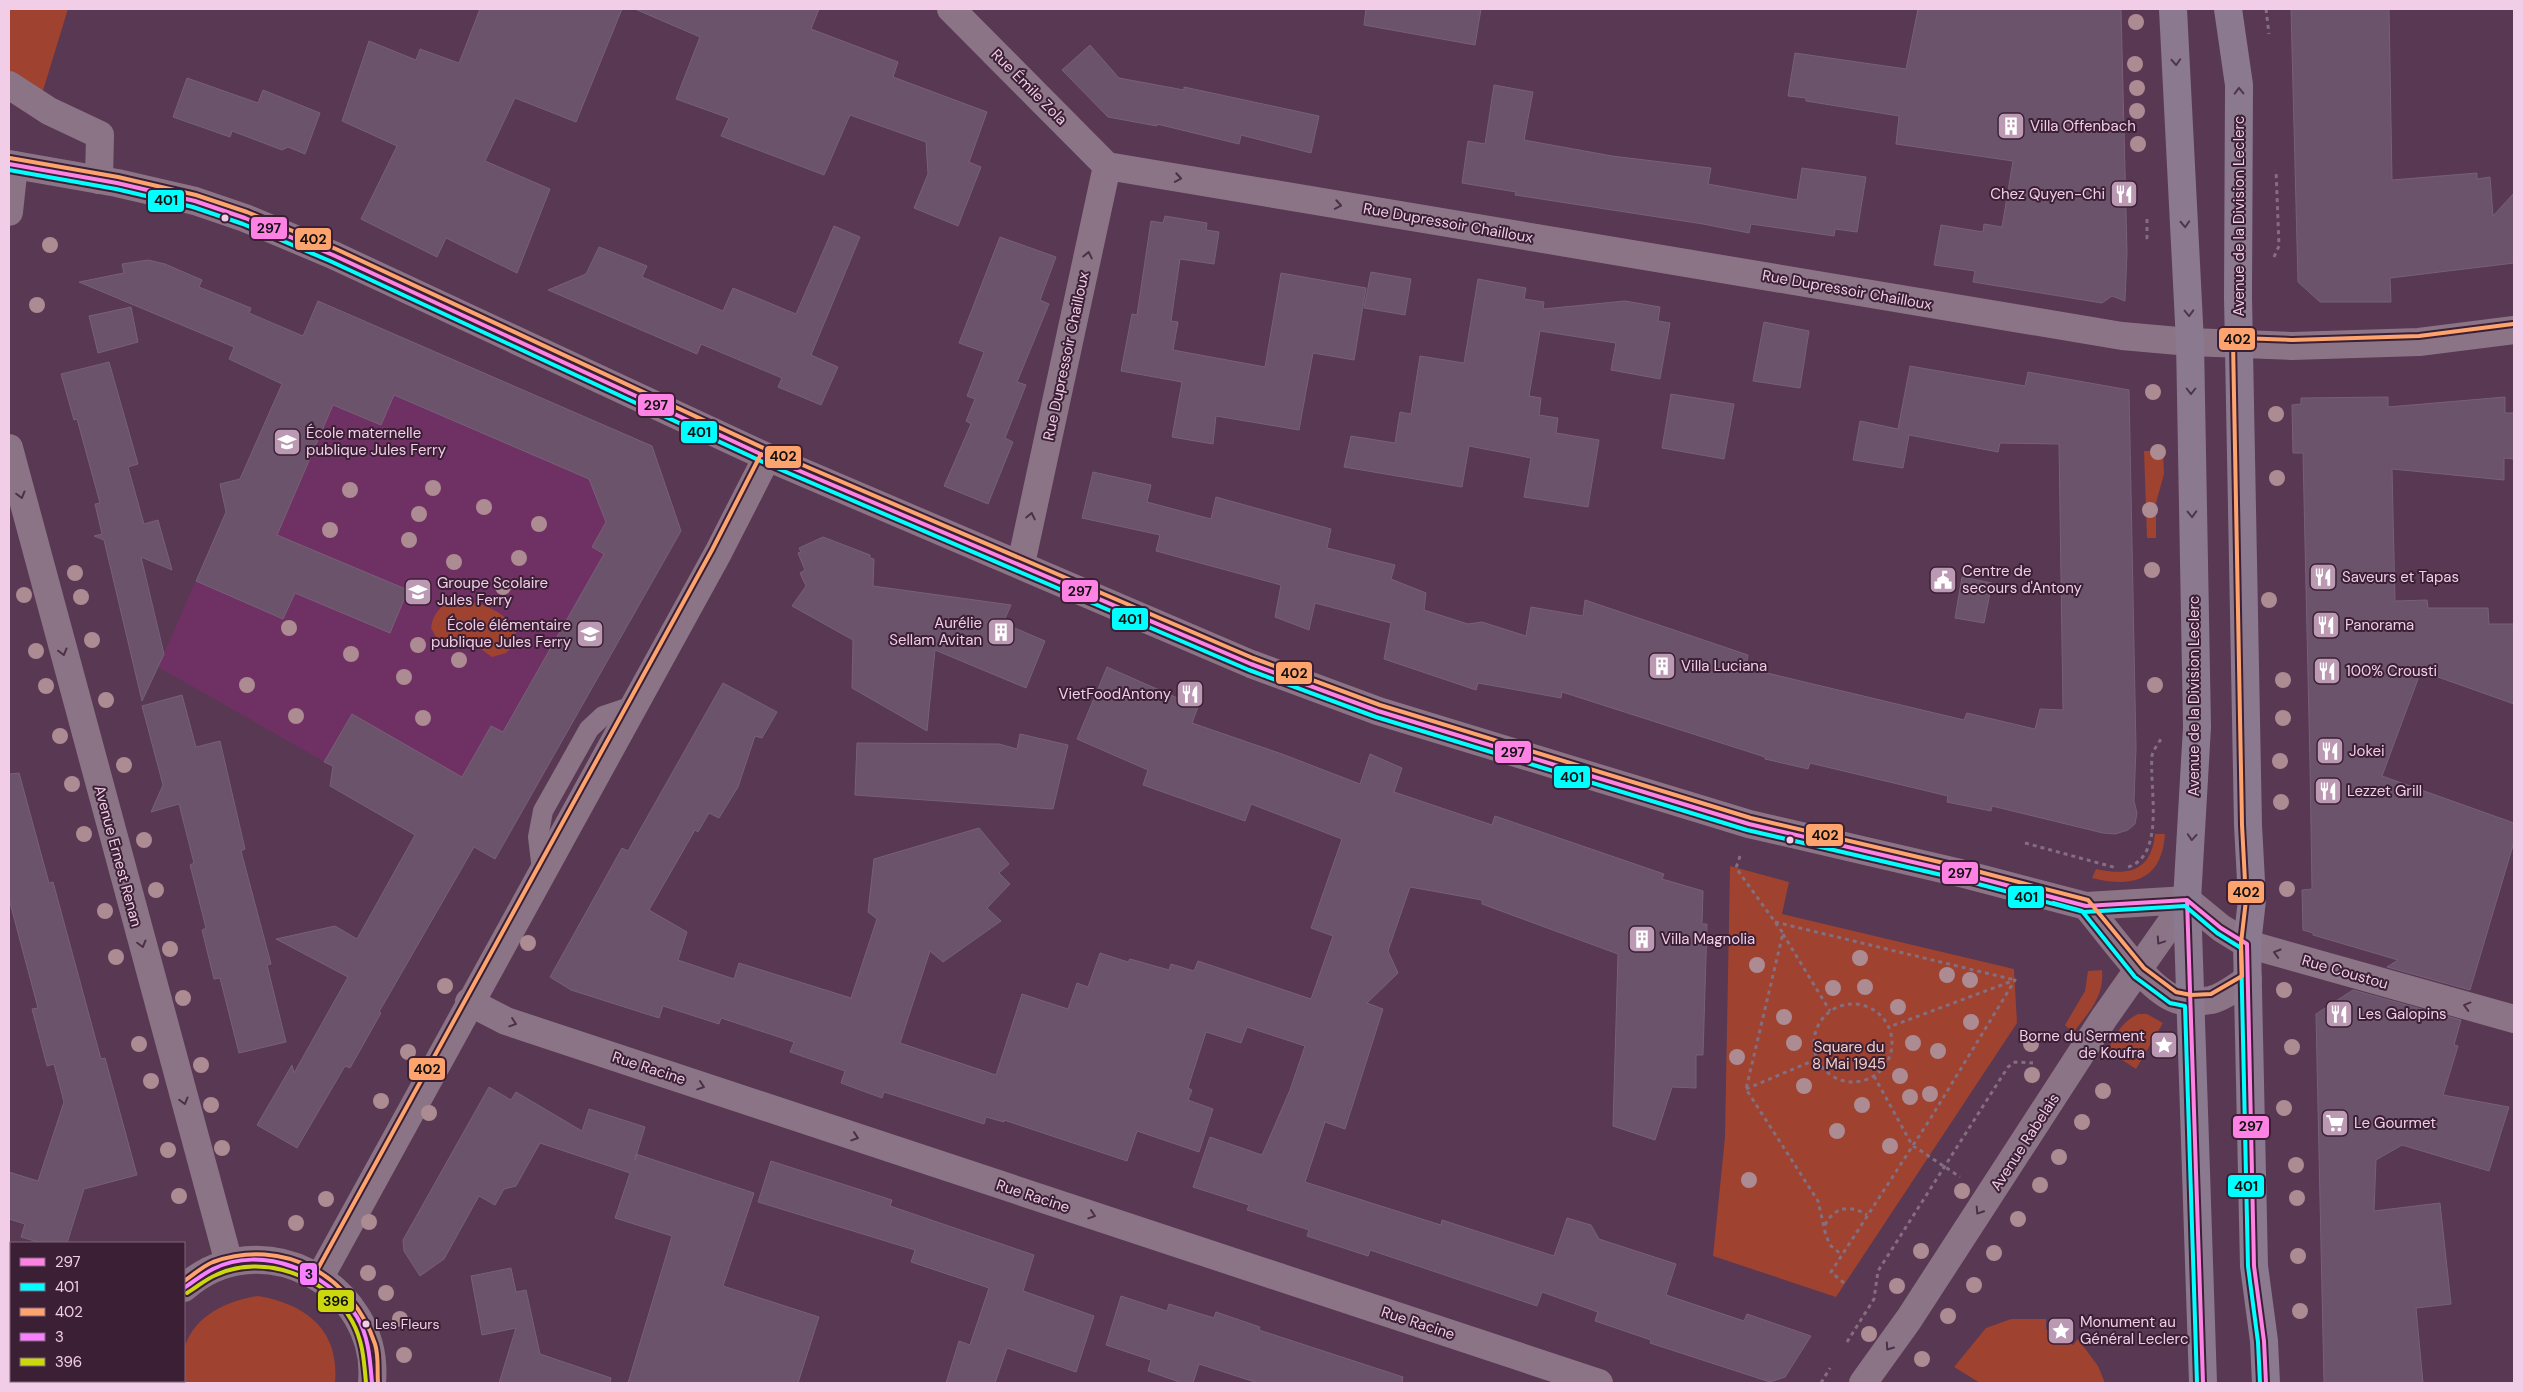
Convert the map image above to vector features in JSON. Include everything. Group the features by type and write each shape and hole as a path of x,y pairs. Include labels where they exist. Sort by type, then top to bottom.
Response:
{"main road":[{"name":"Avenue de la Division Leclerc","path":"2173,9 2190,342 2197,727 2187,900 2203,1383"},
{"name":"Avenue de la Division Leclerc","path":"2228,9 2239,84 2239,344 2247,795 2252,900 2247,944 2254,1266 2264,1341 2266,1383"}],"street":[{"name":"Rue Émile Zola","path":"951,9 1107,166"},
{"path":"9,85 50,111 100,135 98,180"},
{"path":"9,212 11,165 98,180 195,201 245,218 333,255 767,457 1251,664 1378,712 1749,824 1968,875 2086,906 2187,900"},
{"name":"Rue Dupressoir Chailloux","path":"1020,564 1107,166 2122,336 2190,342 2292,346 2419,342 2514,330"},
{"path":"320,1277 469,1002 718,553 767,457"},
{"name":"Avenue Ernest Renan","path":"10,461 229,1263"},
{"name":"Rue Coustou","path":"2187,900 2221,928 2247,944 2514,1019"},
{"name":"Avenue Rabelais","path":"1863,1383 1909,1319 2104,1018 2139,972 2187,900"},
{"path":"2086,906 2139,972 2173,998 2191,1001 2213,1000 2248,979"},
{"name":"Rue Racine","path":"469,1002 506,1021 1600,1383"},
{"path":"185,1287 195,1278 229,1263 260,1259 291,1264 320,1277 346,1301 365,1332 373,1367 372,1383"}],"path":[{"path":"2025,844 2117,868 2132,866 2141,860 2148,851 2153,818 2152,754 2163,736"},
{"path":"1749,824 1736,868 1783,934 1830,1011"},
{"path":"1775,922 2015,980"},
{"path":"1783,934 1746,1089 1818,1201 1826,1236 1831,1246 1842,1255"},
{"path":"1889,1027 2015,980"},
{"path":"1844,1283 1831,1272 2015,980"},
{"path":"1847,1003 1861,1004 1882,1015 1889,1027 1892,1042 1890,1055 1886,1064 1874,1076 1855,1082 1836,1079 1821,1066 1816,1058 1814,1042 1816,1030 1822,1019 1830,1011 1847,1003"},
{"path":"1746,1089 1816,1058"},
{"path":"1845,1345 1874,1299 1878,1271 2008,1067 2015,1062 2030,1062 2070,1073"},
{"path":"1874,1076 1912,1145 1928,1158"},
{"path":"1825,1225 1836,1210 1858,1210 1867,1215"},
{"path":"1821,1383 1835,1360"}],"shaded area":[{"name":"Groupe Scolaire Jules Ferry","path":"318,301 652,446 681,531 495,859 158,667"}],"green space":[{"path":"9,9 68,9 41,97 9,94"},
{"path":"2144,451 2163,451 2164,474 2156,503 2156,538 2147,538"},
{"path":"454,600 480,604 496,611 516,629 516,643 506,653 492,657 467,639 447,641 436,637 431,628 433,618 441,608"},
{"path":"2155,834 2165,834 2163,850 2158,862 2151,871 2132,881 2106,881 2092,878 2096,869 2118,872 2128,871 2143,864 2153,847"},
{"name":"Square du 8 Mai 1945","path":"1730,866 1789,882 1782,914 2014,969 2017,1023 1836,1297 1713,1256 1725,1137"},
{"path":"2102,970 2101,988 2098,996 2090,1011 2073,1033 2065,1025 2085,991 2088,971"},
{"path":"2138,1014 2147,1014 2163,1023 2136,1069 2107,1050 2123,1025"},
{"path":"258,1296 275,1300 305,1313 316,1323 325,1334 332,1348 335,1364 335,1383 181,1383 185,1382 185,1346 197,1325 214,1311 235,1301"},
{"path":"2011,1319 2046,1319 2046,1329 2073,1345 2078,1339 2098,1366 2105,1383 1980,1383 1954,1367 1986,1328"}],"building":[{"path":"480,9 622,9 576,122 515,98 485,161 550,189 517,273 446,238 437,257 361,219 397,146 342,121 369,41 416,60 420,49 459,63"},
{"path":"635,9 819,9 811,29 898,62 893,77 987,112 969,162 981,167 958,226 914,208 928,174 926,142 850,115 824,175 721,136 729,118 676,99 700,37"},
{"path":"1366,9 1481,9 1475,45 1364,25"},
{"path":"1918,9 2121,9 2127,252 2125,301 2112,296 2102,303 1973,282 1975,271 1934,265 1941,225 1983,232 1984,224 2002,227 2013,161 1896,144 1899,116 1806,101 1806,98 1788,96 1795,53 1906,69"},
{"path":"2291,9 2389,9 2392,180 2477,173 2477,179 2490,177 2493,216 2514,193 2514,263 2390,278 2391,302 2320,302 2298,282"},
{"path":"1090,45 1119,78 1184,90 1184,87 1319,116 1311,153 1241,135 1239,144 1157,124 1157,126 1108,117 1062,70"},
{"path":"187,78 258,103 263,90 320,113 305,154 288,147 282,150 232,131 230,137 173,117"},
{"path":"1494,85 1533,92 1524,140 1612,156 1711,168 1708,184 1797,200 1802,168 1866,177 1857,232 1835,229 1834,236 1751,224 1749,233 1703,224 1515,195 1516,192 1462,183 1468,141 1485,144"},
{"path":"1165,216 1207,223 1206,230 1219,232 1214,264 1180,259 1171,321 1178,322 1173,350 1265,367 1281,273 1366,288 1354,360 1313,353 1299,430 1216,416 1213,444 1172,437 1182,382 1121,371 1132,314 1137,315 1151,221 1163,223"},
{"path":"834,226 860,237 811,355 838,367 821,405 778,387 782,378 701,344 697,354 548,290 586,274 599,247 647,266 642,277 723,311 733,288 796,314"},
{"path":"1000,237 1056,257 1040,300 1049,304 1017,382 1026,385 1005,438 1013,442 988,504 944,486 971,424 966,421 975,399 967,396 984,352 959,343"},
{"path":"148,260 165,264 202,280 199,287 251,308 249,313 303,336 318,301 652,446 681,531 495,859 474,847 379,1012 381,1013 350,1068 345,1066 297,1148 257,1125 292,1065 294,1073 348,977 276,939 335,926 357,939 415,835 330,786 333,766 324,762 352,714 462,777 491,726 503,732 604,554 592,547 606,522 589,479 394,395 381,425 333,405 277,535 408,590 390,633 295,593 283,619 196,581 226,512 220,484 240,479 282,384 229,359 234,347 79,282 124,273 122,264"},
{"path":"1371,272 1411,279 1405,315 1364,308"},
{"path":"1478,279 1526,288 1524,299 1544,302 1543,309 1625,301 1660,307 1658,321 1670,323 1660,379 1611,370 1616,343 1540,331 1529,396 1541,398 1539,415 1558,418 1556,433 1599,440 1588,507 1524,497 1531,458 1469,446 1462,487 1344,467 1351,436 1395,443 1400,412 1411,414 1420,356 1464,363"},
{"path":"131,307 138,342 98,353 89,316"},
{"path":"1764,322 1809,331 1800,388 1753,381"},
{"path":"109,362 138,464 128,467 144,524 158,520 172,570 141,557 164,654 142,701 104,540 94,536 102,534 95,504 100,503 77,419 74,420 61,374"},
{"path":"1910,366 2025,386 2028,372 2129,390 2136,748 2134,801 2137,813 2135,824 2128,830 2115,834 2103,833 1992,806 1991,811 1947,802 1948,796 1810,763 1808,769 1765,759 1765,757 1562,692 1561,698 1478,683 1476,690 1384,659 1391,623 1315,603 1309,630 1275,617 1281,585 1156,551 1160,535 1082,518 1093,472 1151,485 1147,502 1211,519 1216,497 1331,529 1327,548 1395,565 1391,579 1426,593 1424,610 1468,624 1482,622 1526,636 1531,607 1583,616 1585,600 1748,655 1746,668 1964,720 1967,713 2035,729 2040,709 2063,710 2059,444 2000,443 1998,452 1909,435 1903,468 1853,460 1860,421 1898,429"},
{"path":"1671,394 1734,404 1724,459 1662,448"},
{"path":"2388,397 2388,407 2505,397 2505,413 2514,413 2514,459 2504,458 2504,480 2392,469 2395,601 2427,600 2428,608 2488,608 2489,624 2514,624 2514,704 2421,671 2382,776 2514,823 2514,842 2470,990 2387,967 2398,960 2313,935 2313,933 2303,930 2302,890 2312,889 2310,764 2303,453 2293,453 2292,405 2301,404 2301,398"},
{"path":"823,537 870,555 870,558 874,559 873,586 1011,605 1003,623 1045,641 1026,688 935,650 927,731 852,688 853,640 792,606 806,586 800,573 805,570 798,553 801,552 799,548"},
{"path":"1962,577 1992,583 1984,623 1955,618"},
{"path":"1107,667 1198,707 1192,723 1282,754 1360,784 1370,754 1402,768 1394,792 1492,825 1495,816 1664,874 1662,879 1703,891 1702,924 1707,924 1703,1055 1696,1055 1696,1088 1672,1087 1655,1140 1613,1126 1618,954 1482,904 1482,900 1410,887 1388,951 1398,973 1367,1003 1383,1009 1345,1129 1325,1122 1305,1182 1441,1225 1442,1220 1554,1256 1567,1218 1591,1225 1599,1239 1676,1264 1666,1295 1744,1321 1747,1314 1811,1336 1785,1377 1770,1382 1650,1343 1651,1340 1595,1321 1598,1312 1542,1292 1537,1306 1370,1250 1368,1256 1307,1236 1309,1230 1247,1210 1249,1205 1193,1187 1210,1137 1262,1155 1290,1090 1305,1046 1247,1027 1241,1043 1206,1032 1188,1088 1192,1090 1188,1100 1213,1109 1199,1152 1137,1131 1127,1161 1004,1120 1004,1122 986,1117 984,1124 884,1092 882,1098 841,1083 845,1071 790,1052 794,1042 721,1018 719,1024 663,1006 659,1018 571,990 550,977 622,848 628,851 723,683 777,712 762,738 755,736 738,787 719,818 709,813 698,832 695,830 649,910 687,932 678,960 734,979 739,963 851,998 877,919 868,912 874,859 979,828 1009,864 999,873 1010,884 987,908 1001,921 943,962 930,951 900,1043 996,1075 1022,994 1068,1009 1077,983 1088,987 1100,953 1128,962 1130,959 1169,970 1171,964 1194,971 1198,961 1311,999 1333,936 1311,928 1342,839 1251,804 1245,821 1143,785 1148,770 1077,739"},
{"path":"182,695 196,747 220,741 245,849 241,851 271,964 267,965 286,1042 239,1053 220,978 214,979 202,930 206,928 190,865 194,863 179,804 151,812 163,785 142,706"},
{"path":"1020,734 1068,745 1053,809 855,795 857,743 999,744 1017,749"},
{"path":"19,773 49,883 53,882 101,1059 105,1058 137,1175 84,1189 67,1242 38,1242 21,1237 25,1224 9,1219 9,1172 38,1181 64,1102 54,1064 47,1066 32,1009 38,1008 9,899 9,774"},
{"path":"2353,990 2461,1020 2454,1045 2458,1046 2443,1095 2509,1107 2489,1171 2402,1145 2376,1160 2374,1211 2440,1203 2451,1304 2416,1308 2423,1383 2324,1383 2316,1014"},
{"path":"489,1087 511,1100 516,1092 582,1131 589,1109 645,1127 637,1154 754,1193 723,1286 819,1317 798,1383 628,1383 672,1236 615,1218 630,1173 540,1143 516,1186 504,1189 495,1205 479,1196 444,1259 420,1276 404,1251 403,1240"},
{"path":"771,1161 892,1200 890,1206 1034,1255 1023,1291 1094,1316 1076,1372 1007,1348 995,1383 946,1383 959,1341 970,1345 989,1288 911,1262 915,1250 758,1202"},
{"path":"511,1268 516,1292 526,1290 540,1354 611,1378 610,1383 499,1383 516,1328 482,1335 471,1276"},
{"path":"1121,1296 1167,1311 1169,1304 1214,1318 1216,1312 1260,1327 1259,1330 1403,1377 1402,1383 1258,1383 1199,1364 1193,1383 1182,1383 1148,1371 1151,1360 1106,1345"}],"transit line":[{"name":"402","path":"10,158 118,177 196,195 247,212 336,249 770,451 1253,658 1380,705 1751,818 1961,867 2088,900 2144,968 2176,992 2191,995 2211,994 2242,976 2241,943 2246,900 2242,825 2233,341 2239,338 2292,340 2419,336 2513,324"},
{"name":"297","path":"9,164 117,183 195,201 245,218 333,255 767,457 1251,664 1378,711 1749,824 1960,873 2086,906 2187,900"},
{"name":"401","path":"9,170 116,189 193,207 243,224 330,261 765,463 1249,670 1376,717 1747,830 1959,879 2084,912 2185,906 2217,933 2241,948 2248,1266 2258,1342 2260,1383"},
{"name":"402","path":"315,1274 712,550 761,454"},
{"name":"297","path":"2187,900 2221,928 2247,944 2254,1266 2264,1341 2266,1383"},
{"name":"297","path":"2187,900 2203,1383"},
{"name":"401","path":"2053,903 2082,911 2135,977 2170,1003 2185,1006 2197,1383"},
{"name":"402","path":"185,1280 213,1262 239,1256 265,1255 289,1259 312,1268 332,1281 350,1299 364,1320 375,1344 378,1383"},
{"name":"3","path":"185,1287 213,1269 232,1262 252,1260 273,1261 312,1275 330,1287 345,1301 357,1317 364,1333 370,1357 372,1383"},
{"name":"396","path":"187,1293 216,1275 234,1269 254,1267 273,1268 292,1273 310,1281 327,1292 341,1305 352,1321 361,1344 366,1383"}],"place":[{"name":"Villa Offenbach","path":"2011,126"},
{"name":"Chez Quyen-Chi","path":"2124,194"},
{"name":"École maternelle publique Jules Ferry","path":"287,442"},
{"name":"Saveurs et Tapas","path":"2323,577"},
{"name":"Centre de secours d'Antony","path":"1943,580"},
{"name":"Groupe Scolaire Jules Ferry","path":"418,592"},
{"name":"Panorama","path":"2326,625"},
{"name":"Aurélie Sellam Avitan","path":"1001,632"},
{"name":"École élémentaire publique Jules Ferry","path":"590,634"},
{"name":"Villa Luciana","path":"1662,666"},
{"name":"100% Crousti","path":"2327,671"},
{"name":"VietFoodAntony","path":"1190,694"},
{"name":"Jokei","path":"2330,751"},
{"name":"Lezzet Grill","path":"2328,791"},
{"name":"Villa Magnolia","path":"1642,939"},
{"name":"Les Galopins","path":"2339,1014"},
{"name":"Borne du Serment de Koufra","path":"2164,1045"},
{"name":"Le Gourmet","path":"2335,1123"},
{"name":"Les Fleurs","path":"366,1324"},
{"name":"Monument au Général Leclerc","path":"2061,1331"}]}
